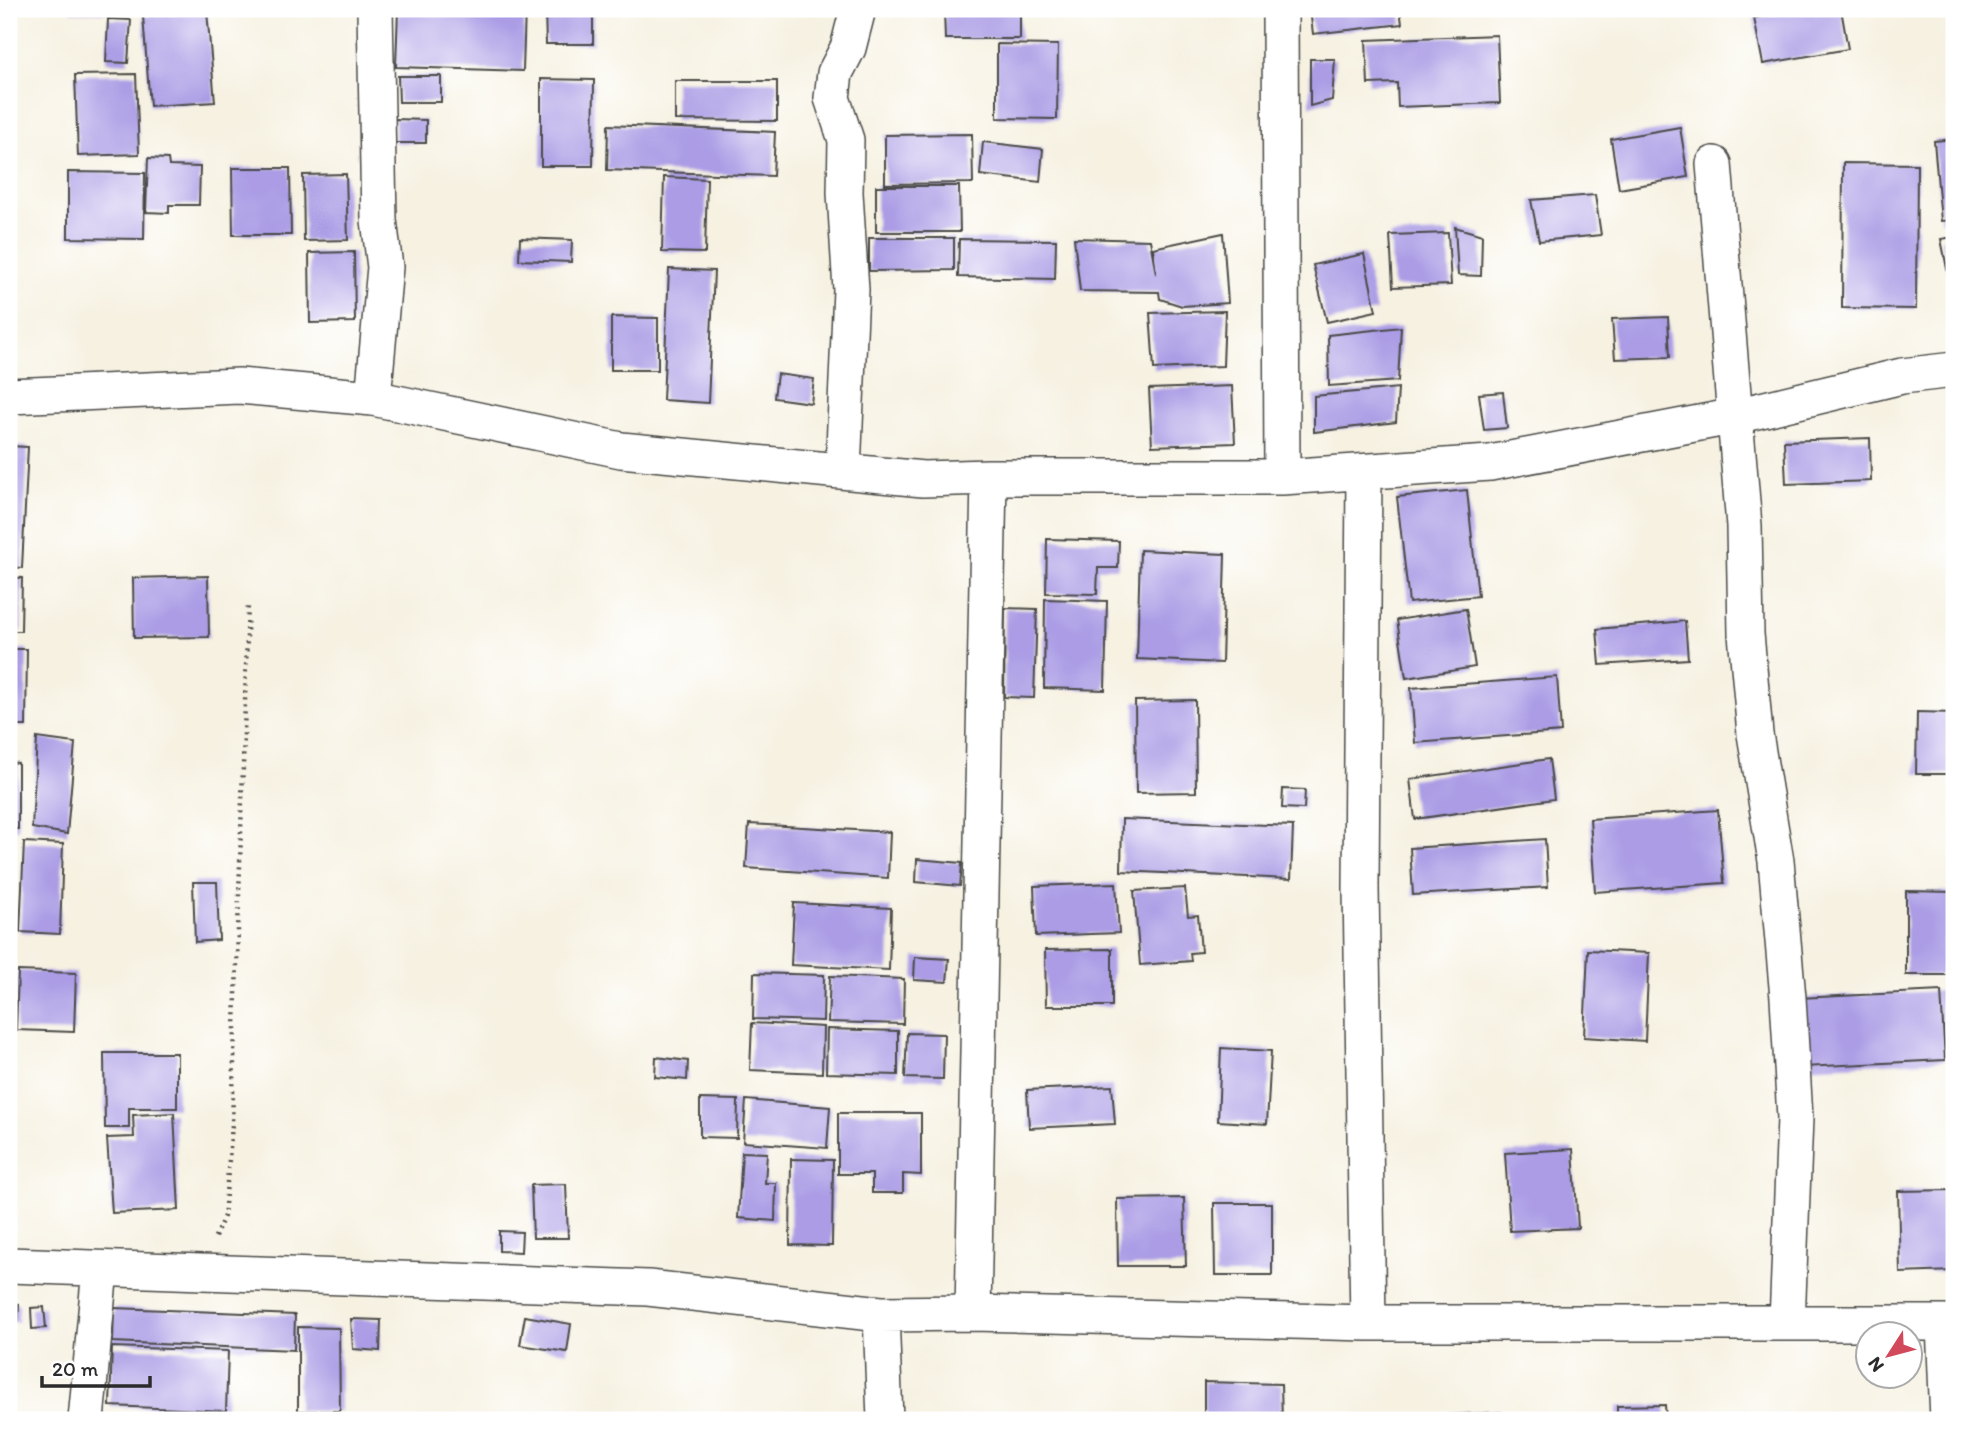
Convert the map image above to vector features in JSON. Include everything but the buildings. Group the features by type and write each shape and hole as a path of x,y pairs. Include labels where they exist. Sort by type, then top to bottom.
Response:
{"street":[{"path":"373,398 385,267 379,220 375,9"},
{"path":"844,470 851,290 845,193 846,140 832,98 835,73 848,48 858,9"},
{"path":"1280,9 1282,477"},
{"path":"1714,163 1744,526 1746,634 1755,734 1776,861 1795,1118 1787,1323"},
{"path":"9,396 239,386 373,398 621,450 923,479 1282,477 1490,463 1736,416 1902,376 1954,370"},
{"path":"1364,473 1361,888 1368,1323"},
{"path":"973,1313 989,477"},
{"path":"9,1265 648,1288 881,1314 973,1313 1368,1323 1949,1324 1948,1420"},
{"path":"86,1420 100,1269"},
{"path":"881,1314 885,1420"}],"path":[{"path":"200,1273 223,1216 232,1125 248,603"}]}
